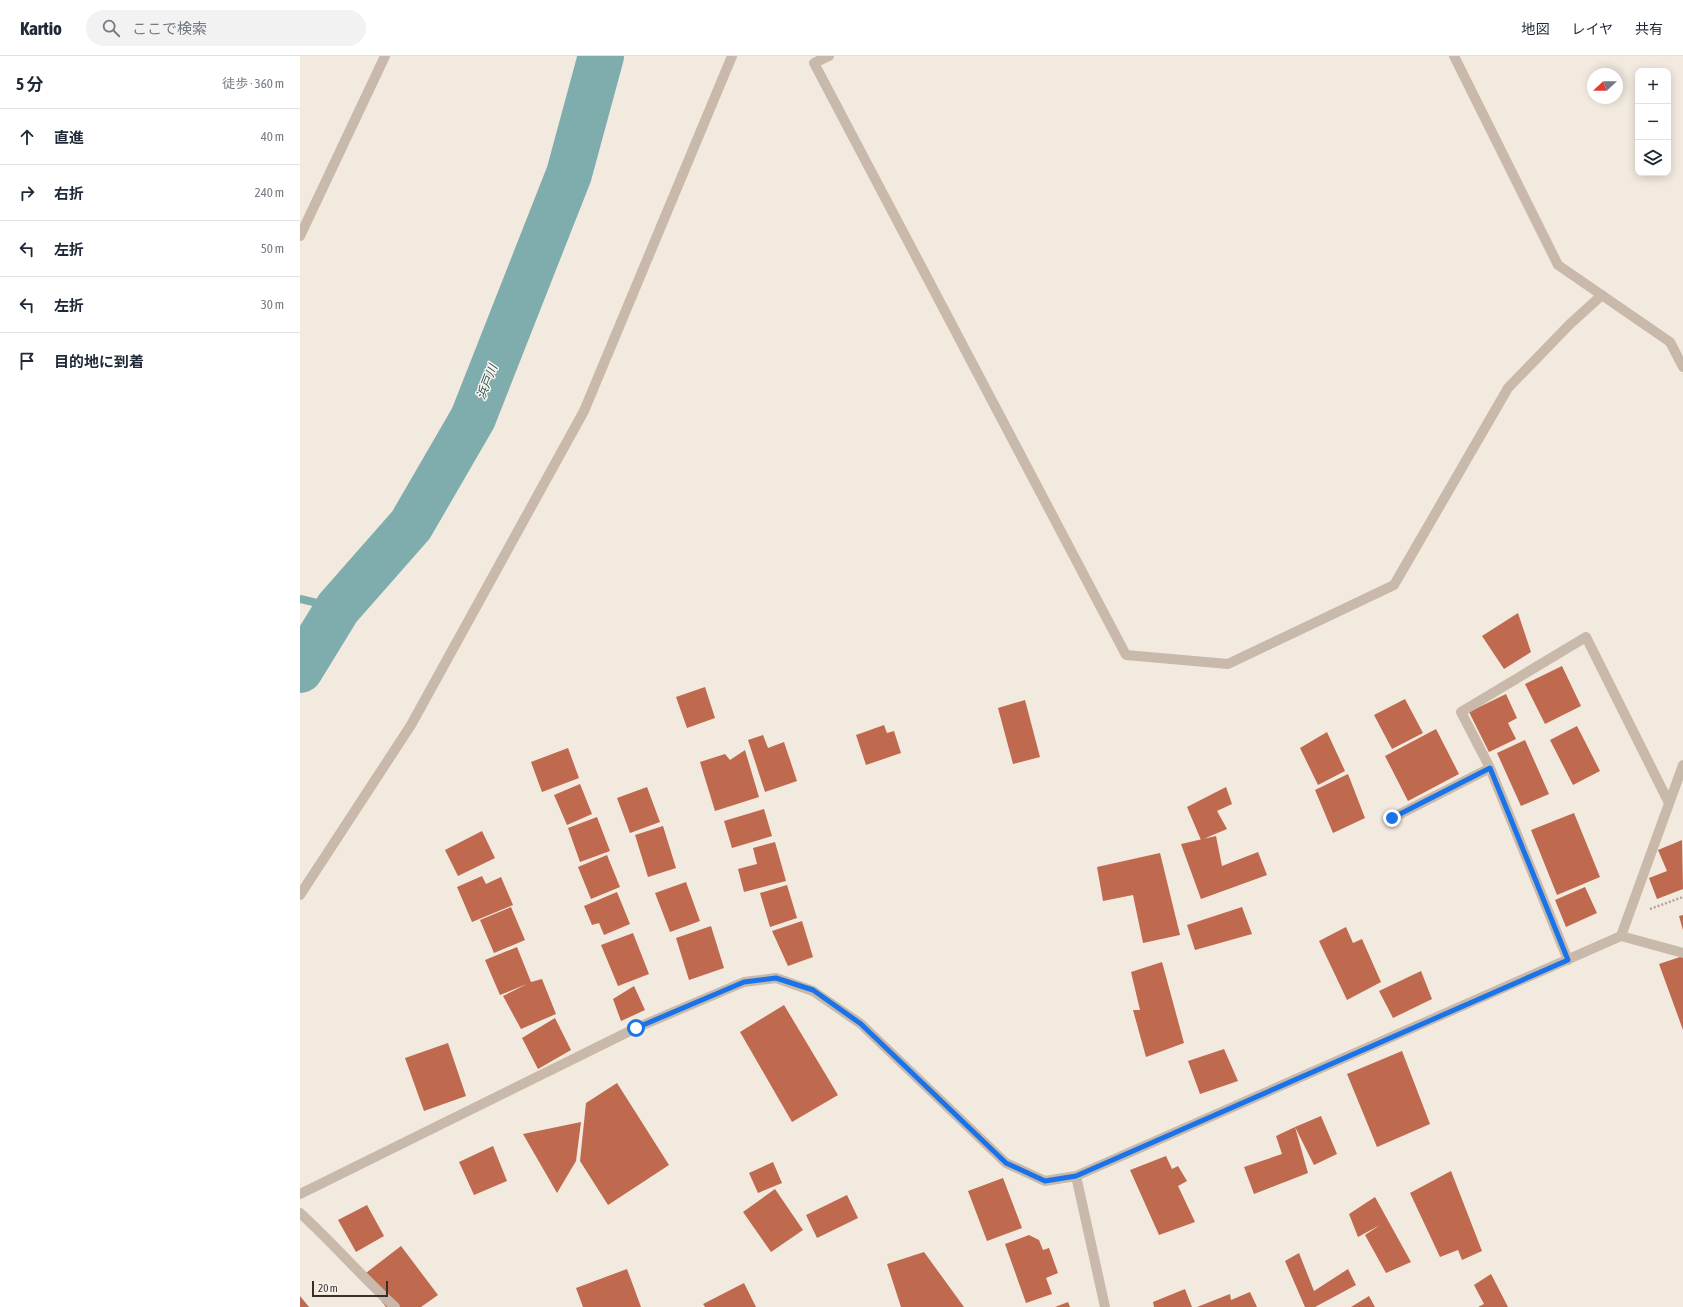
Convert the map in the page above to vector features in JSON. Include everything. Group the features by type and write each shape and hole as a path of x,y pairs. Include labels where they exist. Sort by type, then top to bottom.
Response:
{"street":[{"path":"300,236 385,56"},
{"path":"300,895 411,725 584,411 732,56"},
{"path":"829,56 814,63 1126,655 1228,664 1394,586 1508,388 1570,324 1602,296"},
{"path":"1454,56 1558,265 1670,342 1683,368"},
{"path":"1568,960 1490,768 1461,712 1586,637 1669,803"},
{"path":"1621,936 1683,764"},
{"path":"1392,818 1490,768"},
{"path":"300,1194 636,1028 744,982 776,978 813,990 861,1024 1006,1163 1045,1181 1076,1176 1621,936 1683,953"},
{"path":"1076,1176 1105,1307"},
{"path":"300,1213 319,1230 368,1282 395,1307"}],"path":[{"path":"1627,917 1683,897"}],"building":[{"path":"1518,613 1531,652 1504,669 1482,636"},
{"path":"1562,666 1581,706 1545,724 1525,684"},
{"path":"705,687 715,718 687,728 676,697"},
{"path":"1506,694 1517,718 1508,723 1516,739 1489,752 1469,712"},
{"path":"1405,699 1423,733 1392,749 1374,715"},
{"path":"1025,700 1040,757 1013,764 998,708"},
{"path":"884,725 887,733 894,731 901,753 866,765 856,735"},
{"path":"1577,726 1600,771 1573,785 1550,740"},
{"path":"1436,729 1459,774 1408,801 1385,756"},
{"path":"1327,732 1345,771 1318,785 1300,748"},
{"path":"763,735 768,748 784,742 797,781 765,792 748,740"},
{"path":"1525,740 1549,794 1521,806 1497,753"},
{"path":"568,748 579,778 542,792 531,762"},
{"path":"745,750 759,797 715,811 700,762 725,754 730,760"},
{"path":"1348,774 1365,818 1333,833 1315,790"},
{"path":"580,784 592,814 567,825 554,795"},
{"path":"647,787 660,822 630,833 617,798"},
{"path":"1226,787 1232,804 1217,811 1227,829 1201,840 1187,807"},
{"path":"764,809 772,836 732,848 724,821"},
{"path":"1574,813 1600,877 1557,895 1531,830"},
{"path":"597,817 610,851 580,862 568,828"},
{"path":"663,826 676,868 648,877 635,835"},
{"path":"482,831 495,858 458,876 445,850"},
{"path":"1216,836 1222,866 1258,852 1267,875 1201,899 1181,844"},
{"path":"1682,840 1683,889 1657,899 1649,878 1667,871 1658,850"},
{"path":"775,842 786,881 744,892 738,869 757,864 753,848"},
{"path":"1160,853 1180,935 1143,943 1133,895 1103,901 1097,867"},
{"path":"607,855 620,887 591,899 578,867"},
{"path":"482,876 486,884 501,877 513,905 472,922 457,887"},
{"path":"686,882 700,921 670,932 655,893"},
{"path":"787,885 797,918 770,927 760,893"},
{"path":"1585,887 1597,913 1566,927 1555,900"},
{"path":"617,892 630,924 604,935 599,923 592,925 584,906"},
{"path":"511,907 525,940 494,953 480,920"},
{"path":"1242,907 1252,934 1195,950 1187,925"},
{"path":"1683,915 1683,930 1679,916"},
{"path":"802,921 813,957 788,966 772,931"},
{"path":"711,926 724,968 689,980 676,938"},
{"path":"1346,927 1353,943 1362,939 1381,982 1347,1000 1319,941"},
{"path":"633,933 649,974 618,986 601,945"},
{"path":"517,947 531,982 542,979 556,1014 521,1029 503,996 527,984 500,995 485,960"},
{"path":"1683,956 1683,1030 1659,964"},
{"path":"1162,962 1184,1043 1146,1057 1133,1010 1140,1010 1131,972"},
{"path":"1421,971 1432,999 1393,1018 1379,991"},
{"path":"634,986 645,1010 621,1021 613,999"},
{"path":"784,1005 838,1095 792,1122 740,1032"},
{"path":"555,1018 571,1050 538,1069 522,1038"},
{"path":"448,1043 466,1096 424,1111 405,1058"},
{"path":"1224,1049 1238,1081 1200,1094 1188,1061"},
{"path":"1402,1051 1430,1124 1377,1147 1347,1074"},
{"path":"617,1083 669,1165 608,1205 580,1161 586,1103"},
{"path":"1321,1116 1337,1154 1314,1165 1295,1127"},
{"path":"581,1122 576,1161 557,1193 523,1134"},
{"path":"1295,1127 1308,1173 1254,1194 1244,1167 1282,1154 1276,1136"},
{"path":"493,1146 507,1181 474,1195 459,1162"},
{"path":"1166,1156 1172,1169 1178,1166 1187,1181 1178,1186 1195,1222 1159,1235 1130,1170"},
{"path":"773,1162 782,1183 758,1193 749,1173"},
{"path":"1451,1171 1482,1251 1462,1260 1458,1250 1440,1257 1410,1193"},
{"path":"1003,1178 1022,1228 987,1241 968,1191"},
{"path":"775,1189 803,1230 771,1252 743,1212"},
{"path":"847,1195 858,1218 817,1238 806,1215"},
{"path":"1375,1197 1411,1262 1386,1273 1365,1235 1380,1225 1358,1237 1349,1214"},
{"path":"367,1205 384,1236 356,1252 338,1220"},
{"path":"1029,1235 1039,1240 1043,1250 1049,1248 1058,1273 1046,1278 1052,1294 1026,1303 1005,1244"},
{"path":"401,1246 438,1295 421,1307 386,1307 362,1276"},
{"path":"924,1252 964,1307 901,1307 887,1264"},
{"path":"1299,1253 1314,1291 1348,1269 1356,1285 1315,1307 1305,1307 1285,1261"},
{"path":"627,1269 641,1307 583,1307 576,1288"},
{"path":"1491,1274 1508,1307 1478,1307 1484,1304 1474,1285"},
{"path":"744,1283 756,1307 705,1307 703,1304"},
{"path":"1185,1289 1192,1307 1154,1307 1153,1302"},
{"path":"1250,1292 1257,1307 1197,1307 1230,1294 1231,1300"},
{"path":"300,1296 309,1307 300,1307"},
{"path":"1369,1296 1375,1307 1351,1307"},
{"path":"1068,1302 1070,1307 1055,1307"}],"waterway":[{"name":"浜戸川","path":"300,670 338,608 411,525 473,418 569,174 601,56"},
{"path":"300,599 338,608"}],"route":[{"path":"636,1028 744,982 776,978 813,990 861,1024 907,1070 1006,1163 1045,1181 1076,1176 1568,960 1490,768 1392,818"}]}
